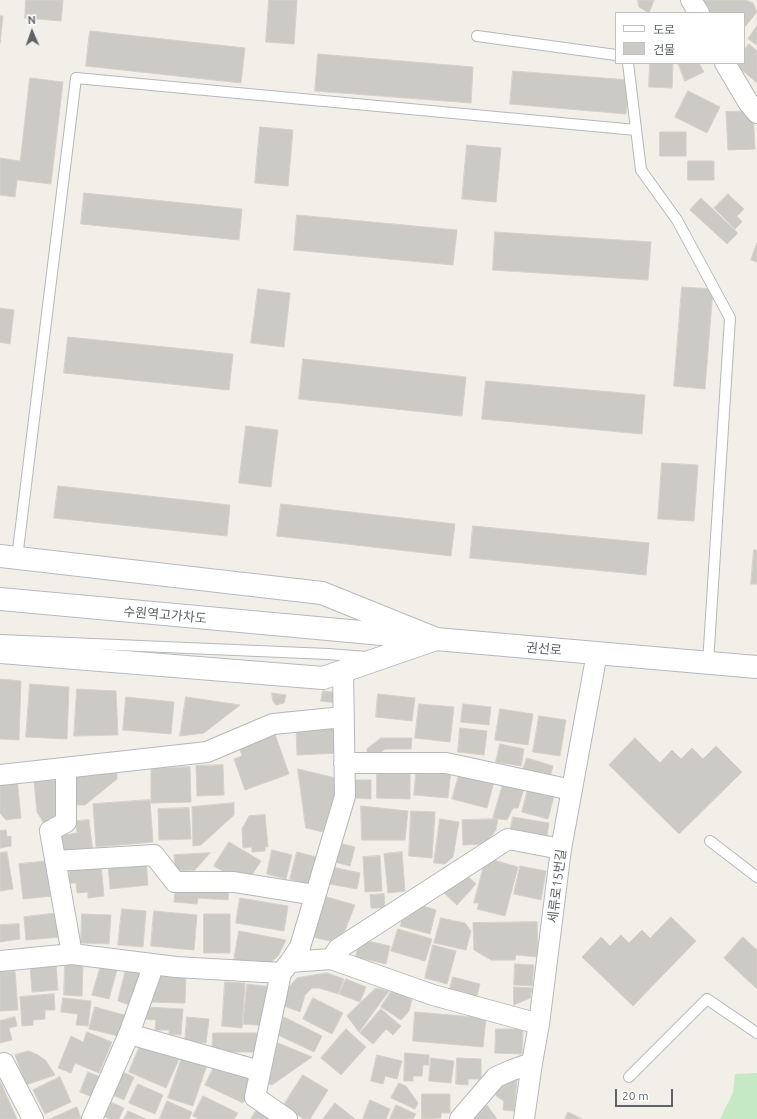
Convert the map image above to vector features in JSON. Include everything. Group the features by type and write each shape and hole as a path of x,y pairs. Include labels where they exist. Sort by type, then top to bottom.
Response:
{"main road":[{"path":"9,557 322,593 436,639"},
{"name":"수원역고가차도","path":"0,599 330,630"},
{"name":"권선로","path":"330,630 757,667"},
{"path":"0,652 323,678 436,639"}],"street":[{"path":"691,0 698,12"},
{"path":"726,64 748,102 757,113"},
{"name":"세류로15번길","path":"524,1119 532,1063 540,1024 561,849 597,653"},
{"path":"287,1119 255,1097 260,1071 286,968 300,947 345,796 343,672"},
{"path":"0,775 207,752 273,724 343,717"},
{"path":"344,763 446,763 572,790"},
{"path":"66,768 66,822 50,831 72,954"},
{"path":"331,959 338,949 508,840 561,849"},
{"path":"55,861 154,855 175,882 234,882 315,895"},
{"path":"0,961 72,954 176,967 286,968 331,959 433,995 540,1024"},
{"path":"92,1119 128,1034 154,964"},
{"path":"128,1034 260,1071"},
{"path":"0,1065 4,1063 33,1119"},
{"path":"460,1119 496,1077 532,1063"}],"lane":[{"path":"476,36 615,55"},
{"path":"628,64 641,170 677,220 730,318 708,663"},
{"path":"9,557 76,78 636,130"},
{"path":"0,640 328,654 382,658"},
{"path":"710,842 757,877"},
{"path":"629,1077 707,999 757,1033"}],"green space":[{"path":"757,1073 757,1119 720,1119 733,1093 735,1074"}],"building":[{"path":"26,0 63,0 61,21 25,18"},
{"path":"269,0 297,0 294,44 266,42"},
{"path":"638,0 654,0 649,12 639,7"},
{"path":"697,0 745,0 753,3 757,12 745,27 745,12 704,12"},
{"path":"0,16 3,16 0,43"},
{"path":"757,26 757,45 748,39"},
{"path":"90,31 245,48 241,83 86,66"},
{"path":"749,44 757,51 757,83 735,64 745,64 745,49"},
{"path":"318,54 473,67 471,103 315,91"},
{"path":"650,64 673,64 672,88 649,87"},
{"path":"678,64 700,64 704,72 685,81"},
{"path":"513,71 629,80 626,114 510,104"},
{"path":"30,78 63,82 51,184 17,180 15,197 0,195 0,158 20,161"},
{"path":"688,91 720,107 707,133 675,117"},
{"path":"753,111 755,149 728,150 726,112"},
{"path":"260,127 293,130 288,186 255,183"},
{"path":"660,132 686,132 686,156 660,156"},
{"path":"467,145 501,148 496,202 462,199"},
{"path":"688,161 714,161 714,180 688,180"},
{"path":"84,193 242,209 239,240 81,224"},
{"path":"728,194 744,209 737,216 742,222 735,229 714,208"},
{"path":"701,198 738,233 727,244 690,210"},
{"path":"297,215 457,230 453,265 294,250"},
{"path":"495,232 651,242 648,280 493,270"},
{"path":"757,243 757,262 751,260"},
{"path":"682,287 713,289 705,389 674,386"},
{"path":"258,289 290,293 284,347 251,343"},
{"path":"0,308 14,310 10,344 0,342"},
{"path":"68,337 233,354 229,390 64,373"},
{"path":"303,359 466,377 462,416 299,399"},
{"path":"486,381 645,395 642,434 482,419"},
{"path":"246,426 278,430 271,487 239,483"},
{"path":"662,463 698,465 694,521 658,519"},
{"path":"58,486 230,505 227,536 54,518"},
{"path":"281,504 455,524 451,556 277,536"},
{"path":"473,526 649,543 646,575 470,558"},
{"path":"754,550 757,550 757,584 751,584"},
{"path":"0,679 21,681 19,740 0,739"},
{"path":"30,684 69,687 67,739 26,737"},
{"path":"77,689 116,691 118,735 74,736"},
{"path":"323,691 338,693 337,703 321,701"},
{"path":"272,693 286,695 284,703 276,705 273,701"},
{"path":"378,694 415,698 412,721 376,717"},
{"path":"126,697 174,702 171,734 123,730"},
{"path":"186,697 240,705 204,733 180,736"},
{"path":"419,704 454,707 450,742 415,738"},
{"path":"463,704 491,707 489,725 461,722"},
{"path":"500,709 533,714 528,745 495,740"},
{"path":"539,716 566,720 560,756 533,752"},
{"path":"340,725 341,753 297,755 296,727"},
{"path":"460,728 487,731 484,755 458,752"},
{"path":"275,734 289,774 245,790 234,759 242,756 239,747"},
{"path":"381,738 412,738 411,749 385,749 380,753 367,753 367,749"},
{"path":"635,738 660,763 672,750 681,759 692,748 703,759 716,746 742,772 679,834 609,765"},
{"path":"500,744 524,749 521,766 496,762"},
{"path":"527,758 553,766 549,781 522,772"},
{"path":"223,765 224,795 197,796 196,766"},
{"path":"417,766 451,770 448,798 414,795"},
{"path":"190,767 191,802 151,803 151,768"},
{"path":"377,768 410,769 410,799 377,798"},
{"path":"298,769 340,779 323,832 306,828"},
{"path":"460,772 494,782 487,808 452,799"},
{"path":"117,773 117,779 85,805 74,805 73,776"},
{"path":"17,778 21,818 6,820 0,813 0,780"},
{"path":"64,780 62,811 45,825 37,812 34,781"},
{"path":"355,780 371,780 371,799 355,798"},
{"path":"503,784 524,789 518,808 513,808 507,820 493,818"},
{"path":"528,789 554,796 548,819 522,812"},
{"path":"150,800 153,842 96,847 93,804"},
{"path":"234,803 234,815 201,845 193,846 192,807"},
{"path":"361,806 408,811 405,840 362,840"},
{"path":"189,808 191,839 159,840 158,809"},
{"path":"411,811 435,812 432,858 409,856"},
{"path":"265,815 268,847 265,847 265,851 252,852 252,847 243,848 242,829 249,816"},
{"path":"513,817 549,823 547,836 536,834 534,842 509,837"},
{"path":"440,819 459,822 453,857 445,864 434,863"},
{"path":"498,819 496,830 485,844 463,845 462,820"},
{"path":"89,820 93,853 67,856 58,836 77,833 76,821"},
{"path":"6,830 7,837 11,836 11,846 0,848 0,831"},
{"path":"229,842 261,861 250,878 241,879 214,866"},
{"path":"335,842 355,847 350,866 331,861"},
{"path":"272,850 292,855 286,879 267,874"},
{"path":"7,852 13,889 0,891 0,853"},
{"path":"297,852 316,857 309,885 290,879"},
{"path":"402,852 405,891 388,893 384,854"},
{"path":"210,853 195,870 175,871 174,855"},
{"path":"380,856 382,891 365,892 363,857"},
{"path":"486,858 518,867 505,916 477,909 479,903 474,903"},
{"path":"146,859 148,885 110,889 108,863"},
{"path":"49,861 52,896 23,899 19,864"},
{"path":"101,865 104,896 88,898 88,892 77,893 76,883 70,883 69,868"},
{"path":"520,866 546,871 541,900 514,894"},
{"path":"332,867 360,873 357,889 329,884"},
{"path":"462,871 476,884 457,905 443,892"},
{"path":"229,885 228,900 198,898 197,904 174,902 175,892"},
{"path":"384,894 385,908 371,908 370,895"},
{"path":"320,895 355,905 344,933 330,941 308,936"},
{"path":"240,898 288,906 284,931 236,923"},
{"path":"417,904 436,910 430,934 400,926 405,913"},
{"path":"122,909 146,911 143,947 118,945"},
{"path":"154,911 197,915 194,950 151,946"},
{"path":"59,913 61,937 26,940 24,917"},
{"path":"82,914 111,915 109,944 81,943"},
{"path":"204,914 230,914 230,953 204,953"},
{"path":"671,917 696,941 633,1006 582,957 601,937 610,946 621,935 629,943 642,930 650,938"},
{"path":"441,918 465,923 471,931 466,950 434,943"},
{"path":"537,922 538,957 516,955 515,960 491,960 474,950 473,923"},
{"path":"19,924 20,939 0,942 0,925"},
{"path":"398,929 432,939 425,961 391,951"},
{"path":"239,931 286,940 278,956 266,964 234,960"},
{"path":"743,937 757,950 757,989 724,958"},
{"path":"359,939 390,946 386,964 356,957"},
{"path":"433,945 456,951 447,984 425,978"},
{"path":"102,962 118,966 109,999 92,995"},
{"path":"56,963 58,990 32,992 30,965"},
{"path":"65,964 83,965 82,996 64,995"},
{"path":"515,964 534,965 532,986 514,985"},
{"path":"126,969 144,974 130,1005 118,1001"},
{"path":"15,971 18,1010 0,1011 0,972"},
{"path":"327,973 344,979 338,994 319,988 312,988 305,995 300,1012 282,1005 289,987 297,978"},
{"path":"186,975 185,1003 146,1002 157,976"},
{"path":"453,977 480,984 476,999 449,992"},
{"path":"346,979 366,987 360,1002 339,994"},
{"path":"225,982 245,983 242,1028 222,1026"},
{"path":"247,984 272,987 268,1026 243,1024"},
{"path":"514,987 532,988 530,998 514,1005"},
{"path":"376,988 389,991 359,1032 347,1016"},
{"path":"392,990 412,999 409,1011 401,1020 381,1007"},
{"path":"54,994 55,1010 45,1010 45,1019 33,1020 33,1025 22,1026 20,997"},
{"path":"63,998 91,1001 88,1026 76,1025 78,1014 61,1012"},
{"path":"313,998 343,1013 332,1034 303,1019"},
{"path":"95,1007 128,1016 122,1037 89,1029"},
{"path":"146,1007 183,1009 181,1035 169,1034 169,1030 155,1030 156,1020 146,1019"},
{"path":"381,1009 401,1026 393,1035 386,1029 373,1044 360,1033"},
{"path":"415,1012 486,1018 483,1047 413,1041"},
{"path":"15,1017 17,1026 9,1028 12,1040 0,1043 0,1021"},
{"path":"187,1017 209,1019 206,1043 185,1041"},
{"path":"284,1017 322,1036 314,1052 276,1034"},
{"path":"346,1029 366,1047 341,1075 321,1058"},
{"path":"496,1029 523,1029 522,1054 495,1053"},
{"path":"87,1032 112,1042 99,1073 75,1063 71,1073 58,1068 71,1036 83,1042"},
{"path":"213,1033 261,1033 261,1052 212,1052"},
{"path":"142,1041 180,1057 166,1088 129,1072"},
{"path":"278,1043 312,1057 272,1085 267,1083"},
{"path":"29,1051 46,1061 55,1075 26,1085 15,1055"},
{"path":"405,1053 429,1055 429,1065 423,1065 422,1076 413,1076 413,1081 404,1081"},
{"path":"377,1055 402,1061 397,1079 385,1076 383,1084 371,1081"},
{"path":"182,1057 207,1065 193,1106 168,1098"},
{"path":"431,1058 454,1061 451,1083 429,1081"},
{"path":"457,1058 481,1059 481,1079 468,1079 468,1085 456,1084"},
{"path":"217,1061 255,1080 243,1103 205,1085"},
{"path":"118,1070 134,1077 124,1100 108,1093"},
{"path":"88,1072 103,1078 95,1098 80,1092"},
{"path":"303,1075 328,1090 310,1119 304,1119 283,1106"},
{"path":"60,1077 71,1102 45,1114 33,1090"},
{"path":"507,1080 517,1080 514,1111 503,1110 504,1101 496,1096 496,1085"},
{"path":"0,1081 17,1119 0,1119"},
{"path":"399,1083 406,1086 418,1103 415,1109 391,1098"},
{"path":"138,1084 163,1095 155,1114 129,1103"},
{"path":"422,1094 450,1094 450,1113 441,1113 441,1118 422,1119"},
{"path":"203,1096 238,1113 234,1119 199,1119 193,1116"},
{"path":"106,1100 124,1108 119,1119 110,1119 100,1115"},
{"path":"370,1100 390,1109 386,1119 363,1119"},
{"path":"167,1101 192,1112 189,1119 160,1118"},
{"path":"335,1103 355,1119 323,1119"},
{"path":"396,1105 416,1114 413,1119 390,1119"},
{"path":"487,1105 497,1119 467,1119"},
{"path":"259,1106 270,1112 267,1117 269,1119 251,1119"},
{"path":"77,1107 81,1119 50,1119"},
{"path":"128,1111 146,1119 124,1119"},
{"path":"568,1112 582,1119 565,1119"}]}
